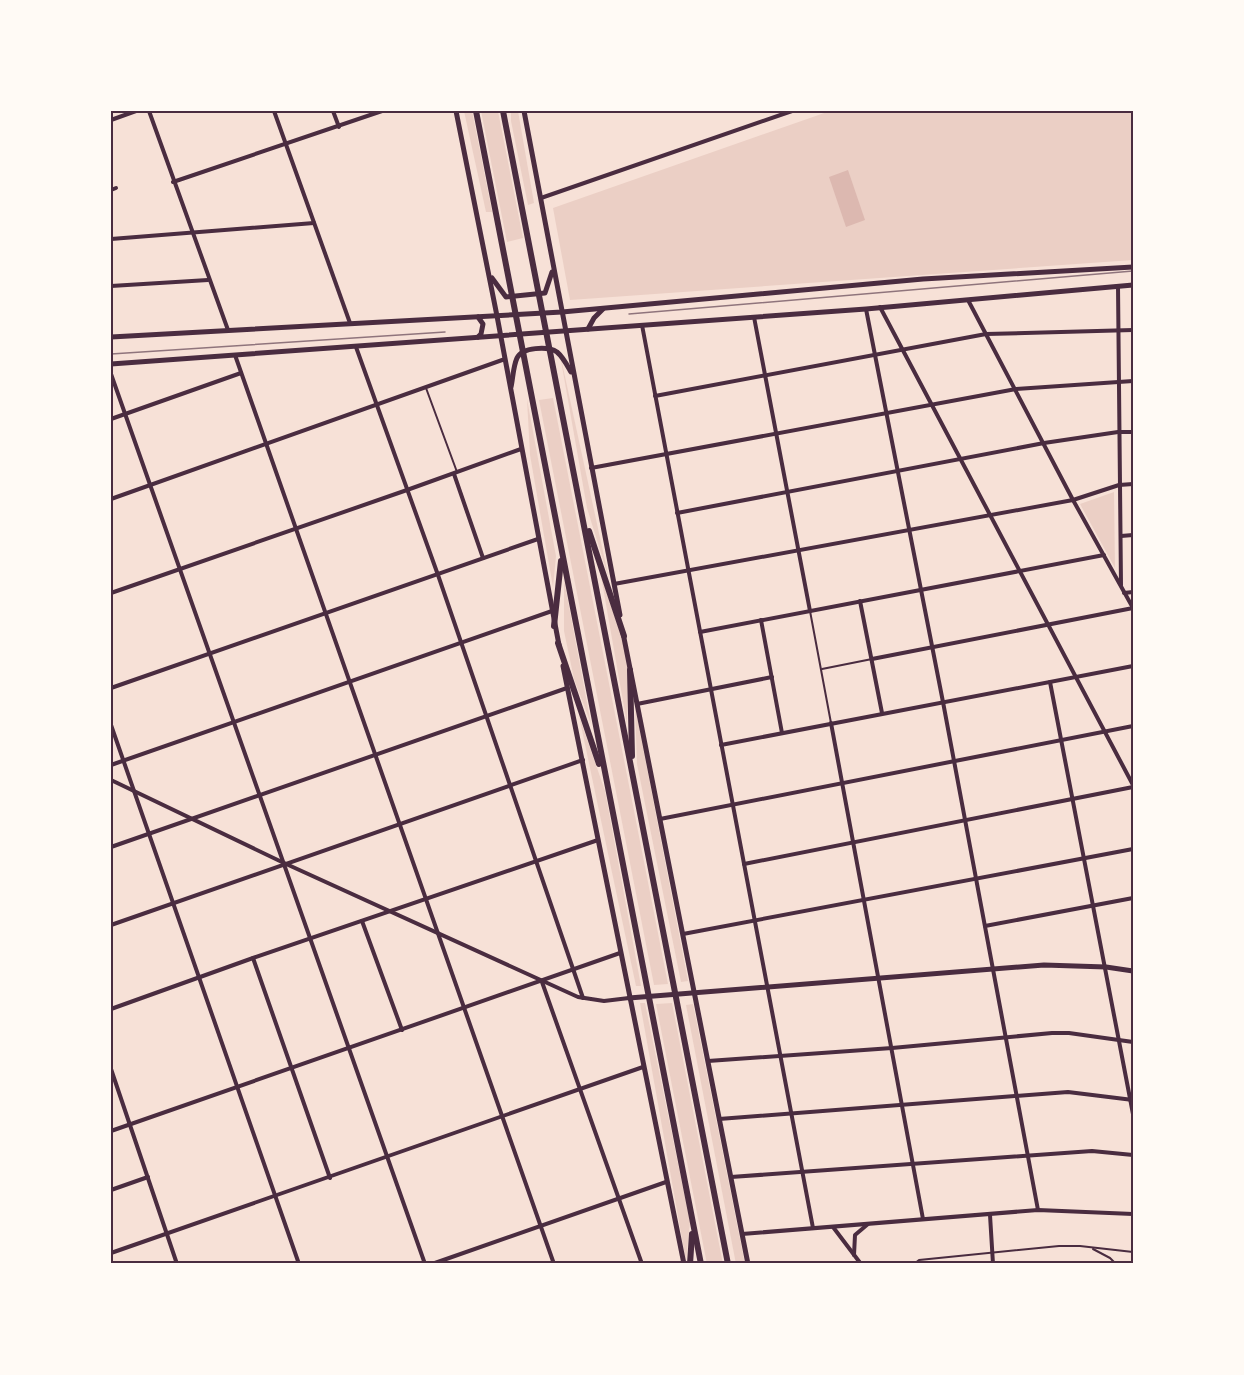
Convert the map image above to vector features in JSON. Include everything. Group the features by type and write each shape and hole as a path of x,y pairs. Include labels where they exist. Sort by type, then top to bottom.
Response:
{"highway":[{"path":"476,111 532,410 701,1264"},
{"path":"504,111 728,1264"},
{"path":"580,507 624,636"},
{"path":"554,626 561,554"},
{"path":"558,643 607,788"},
{"path":"630,670 633,775"},
{"path":"690,1264 693,1224"}],"main road":[{"path":"456,111 501,335 554,626 684,1264"},
{"path":"524,111 630,670 748,1264"},
{"path":"111,338 562,312 923,279 1133,267"},
{"path":"488,271 503,295 509,298 545,293 553,268"},
{"path":"111,364 866,309 1133,285"},
{"path":"588,329 603,309"},
{"path":"478,317 483,324 478,337"},
{"path":"511,391 517,358 525,351 552,349 562,357 573,376"},
{"path":"629,998 1063,964 1133,970"}],"street":[{"path":"111,120 136,111"},
{"path":"149,111 208,280 228,330"},
{"path":"274,111 350,323"},
{"path":"333,111 339,127"},
{"path":"173,182 382,111"},
{"path":"540,199 792,111"},
{"path":"111,239 314,223"},
{"path":"111,286 208,280"},
{"path":"1118,286 1121,586"},
{"path":"820,669 1133,608 1073,500 968,300"},
{"path":"744,864 1073,800 1133,786 880,307"},
{"path":"866,309 943,702 1038,1210"},
{"path":"754,317 923,1219"},
{"path":"642,325 813,1228"},
{"path":"655,396 986,334 1133,330"},
{"path":"356,347 438,575 584,998"},
{"path":"235,355 554,1264"},
{"path":"111,499 151,487 505,359"},
{"path":"111,374 425,1264"},
{"path":"111,419 242,374"},
{"path":"591,468 1016,389 1133,381"},
{"path":"426,388 483,558"},
{"path":"677,513 1044,443 1118,432 1133,432"},
{"path":"111,593 521,448"},
{"path":"614,585 1073,500 1119,484 1133,484"},
{"path":"1121,536 1133,535"},
{"path":"111,688 538,539"},
{"path":"700,632 1104,555"},
{"path":"1124,593 1133,592"},
{"path":"860,601 882,713"},
{"path":"111,765 552,611"},
{"path":"761,620 782,733"},
{"path":"721,745 1133,666"},
{"path":"637,704 772,677"},
{"path":"1050,681 1133,1114"},
{"path":"111,847 568,687"},
{"path":"111,724 299,1264"},
{"path":"660,819 1133,726"},
{"path":"111,926 284,863 400,825 583,760"},
{"path":"111,780 542,982 584,998 604,1001 629,998"},
{"path":"111,1010 253,958 598,840"},
{"path":"682,934 1133,849"},
{"path":"985,926 1133,898"},
{"path":"362,921 402,1030"},
{"path":"111,1131 620,953"},
{"path":"253,958 330,1178"},
{"path":"542,982 642,1264"},
{"path":"708,1061 892,1048 1062,1032 1133,1042"},
{"path":"111,1253 643,1068"},
{"path":"111,1069 177,1264"},
{"path":"719,1119 1068,1092 1132,1100"},
{"path":"730,1177 1092,1151 1133,1155"},
{"path":"111,1190 148,1177"},
{"path":"432,1264 666,1182"},
{"path":"742,1234 1038,1210 1133,1214"},
{"path":"990,1215 993,1264"},
{"path":"854,1256 855,1235 869,1223"},
{"path":"833,1227 861,1264"},
{"path":"914,1264 919,1260 1059,1246 1133,1252"},
{"path":"1090,1247 1116,1264"}],"shaded area":[{"path":"464,111 472,111 492,212 486,212"},
{"path":"481,111 498,111 523,238 507,242"},
{"path":"511,111 518,111 534,203 528,205 511,121"},
{"path":"830,111 1133,111 1133,260 570,300 553,208"},
{"path":"848,170 865,220 846,227 829,177"},
{"path":"559,349 609,579 587,508"},
{"path":"553,398 668,984 654,985 539,400"},
{"path":"527,399 556,556 553,587 530,455"},
{"path":"1114,492 1115,568 1080,504"},
{"path":"601,576 622,639 628,667 627,724"},
{"path":"564,580 591,724 574,679 564,631"},
{"path":"635,706 688,981 681,982 637,764"},
{"path":"579,716 605,791 641,986 636,986"},
{"path":"640,1003 645,1003 690,1222 686,1261"},
{"path":"672,1003 723,1264 707,1264 656,1004"},
{"path":"693,1004 745,1264 736,1264 686,1005"}],"tram line":[{"path":"629,314 1133,271"},
{"path":"111,354 445,332"}]}
